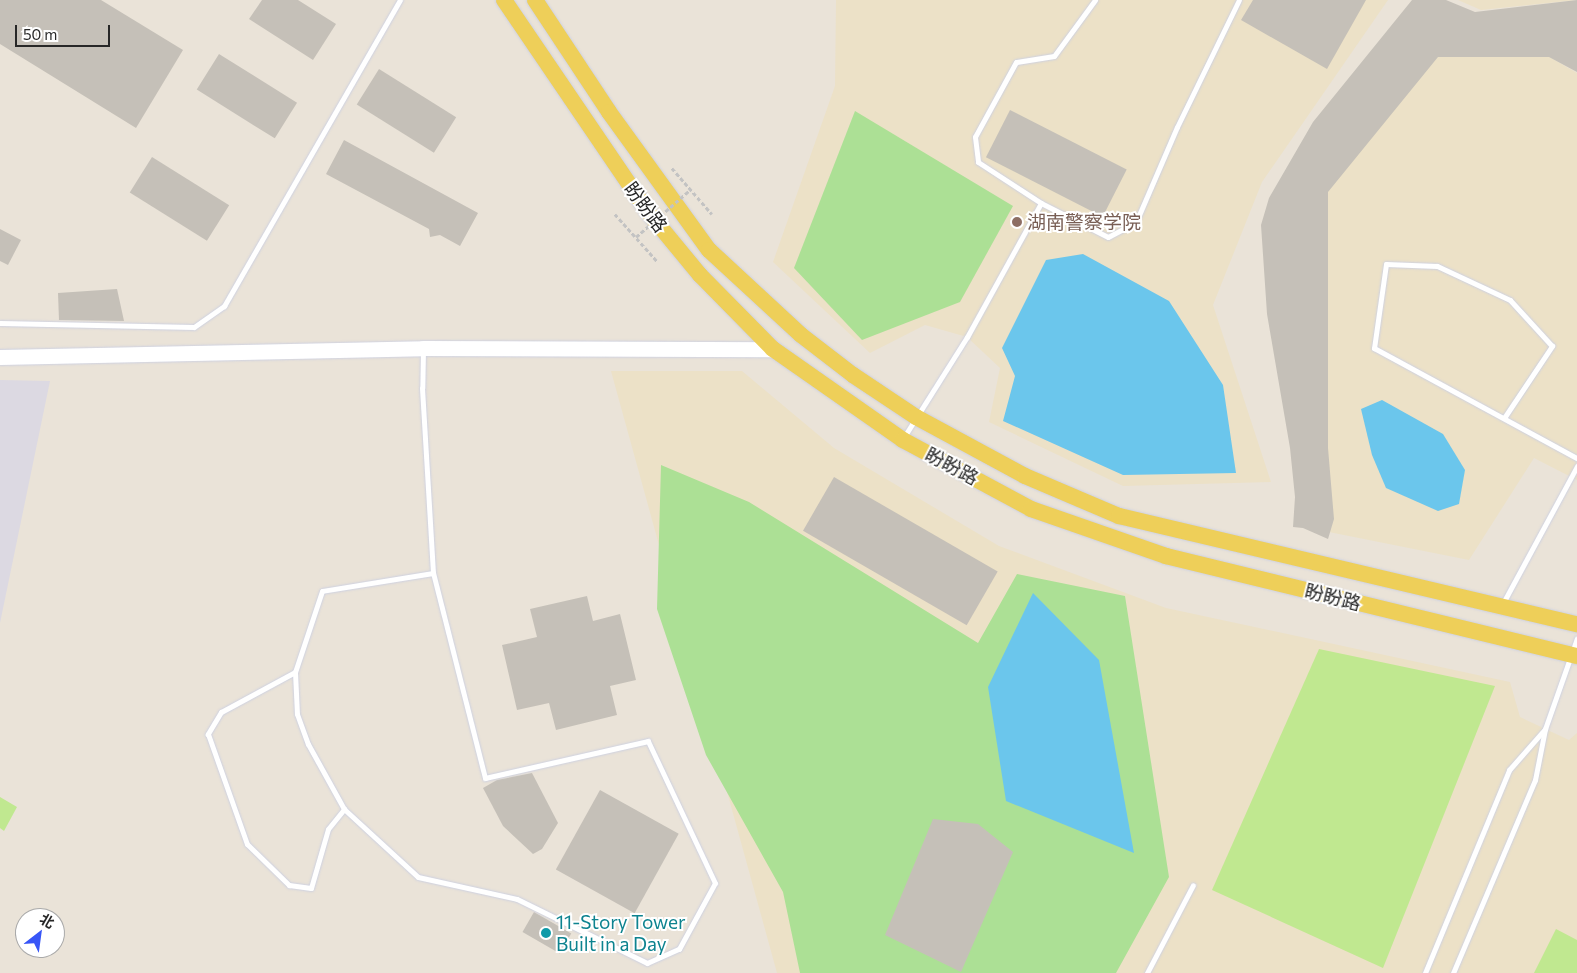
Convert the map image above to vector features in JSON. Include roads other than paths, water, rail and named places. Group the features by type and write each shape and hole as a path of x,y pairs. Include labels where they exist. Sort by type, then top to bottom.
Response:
{"main road":[{"name":"盼盼路","path":"504,0 648,212 700,275 773,349 903,440 1031,509 1166,556 1574,656"},
{"name":"盼盼路","path":"534,0 609,112 709,250 801,335 916,417 1024,476 1119,516 1577,624"},
{"path":"0,357 423,348 773,349"}],"lane":[{"path":"0,324 194,327 224,306 400,0"},
{"path":"1095,0 1054,56 1016,62 976,137 978,162 1041,203 1108,237 1136,222 1177,127 1239,0"},
{"path":"903,440 967,337 1041,203"},
{"path":"1504,418 1552,346 1510,300 1437,266 1386,264 1374,348 1577,458"},
{"path":"423,348 422,388 433,573 485,778 648,741 715,883 679,948 647,963 518,899 418,877 344,809 308,744 297,714 295,672 322,591 433,573"},
{"path":"1502,605 1577,466"},
{"path":"1453,973 1536,780 1545,729 1574,656 1577,638"},
{"path":"295,672 221,712 208,734 240,825 247,844 290,885 311,888 328,829 344,809"},
{"path":"1425,973 1509,770 1545,729"},
{"path":"1147,973 1193,886"}],"water":[{"path":"1083,254 1169,301 1223,385 1236,473 1123,475 1003,421 1015,376 1002,348 1046,260"},
{"path":"1382,400 1443,434 1465,470 1459,504 1438,511 1386,488 1372,455 1361,409"},
{"path":"1033,593 1099,660 1134,853 1006,801 988,687"}],"place":[{"name":"湖南警察学院","path":"1017,222"},
{"name":"11-Story Tower Built in a Day","path":"546,933"}]}
